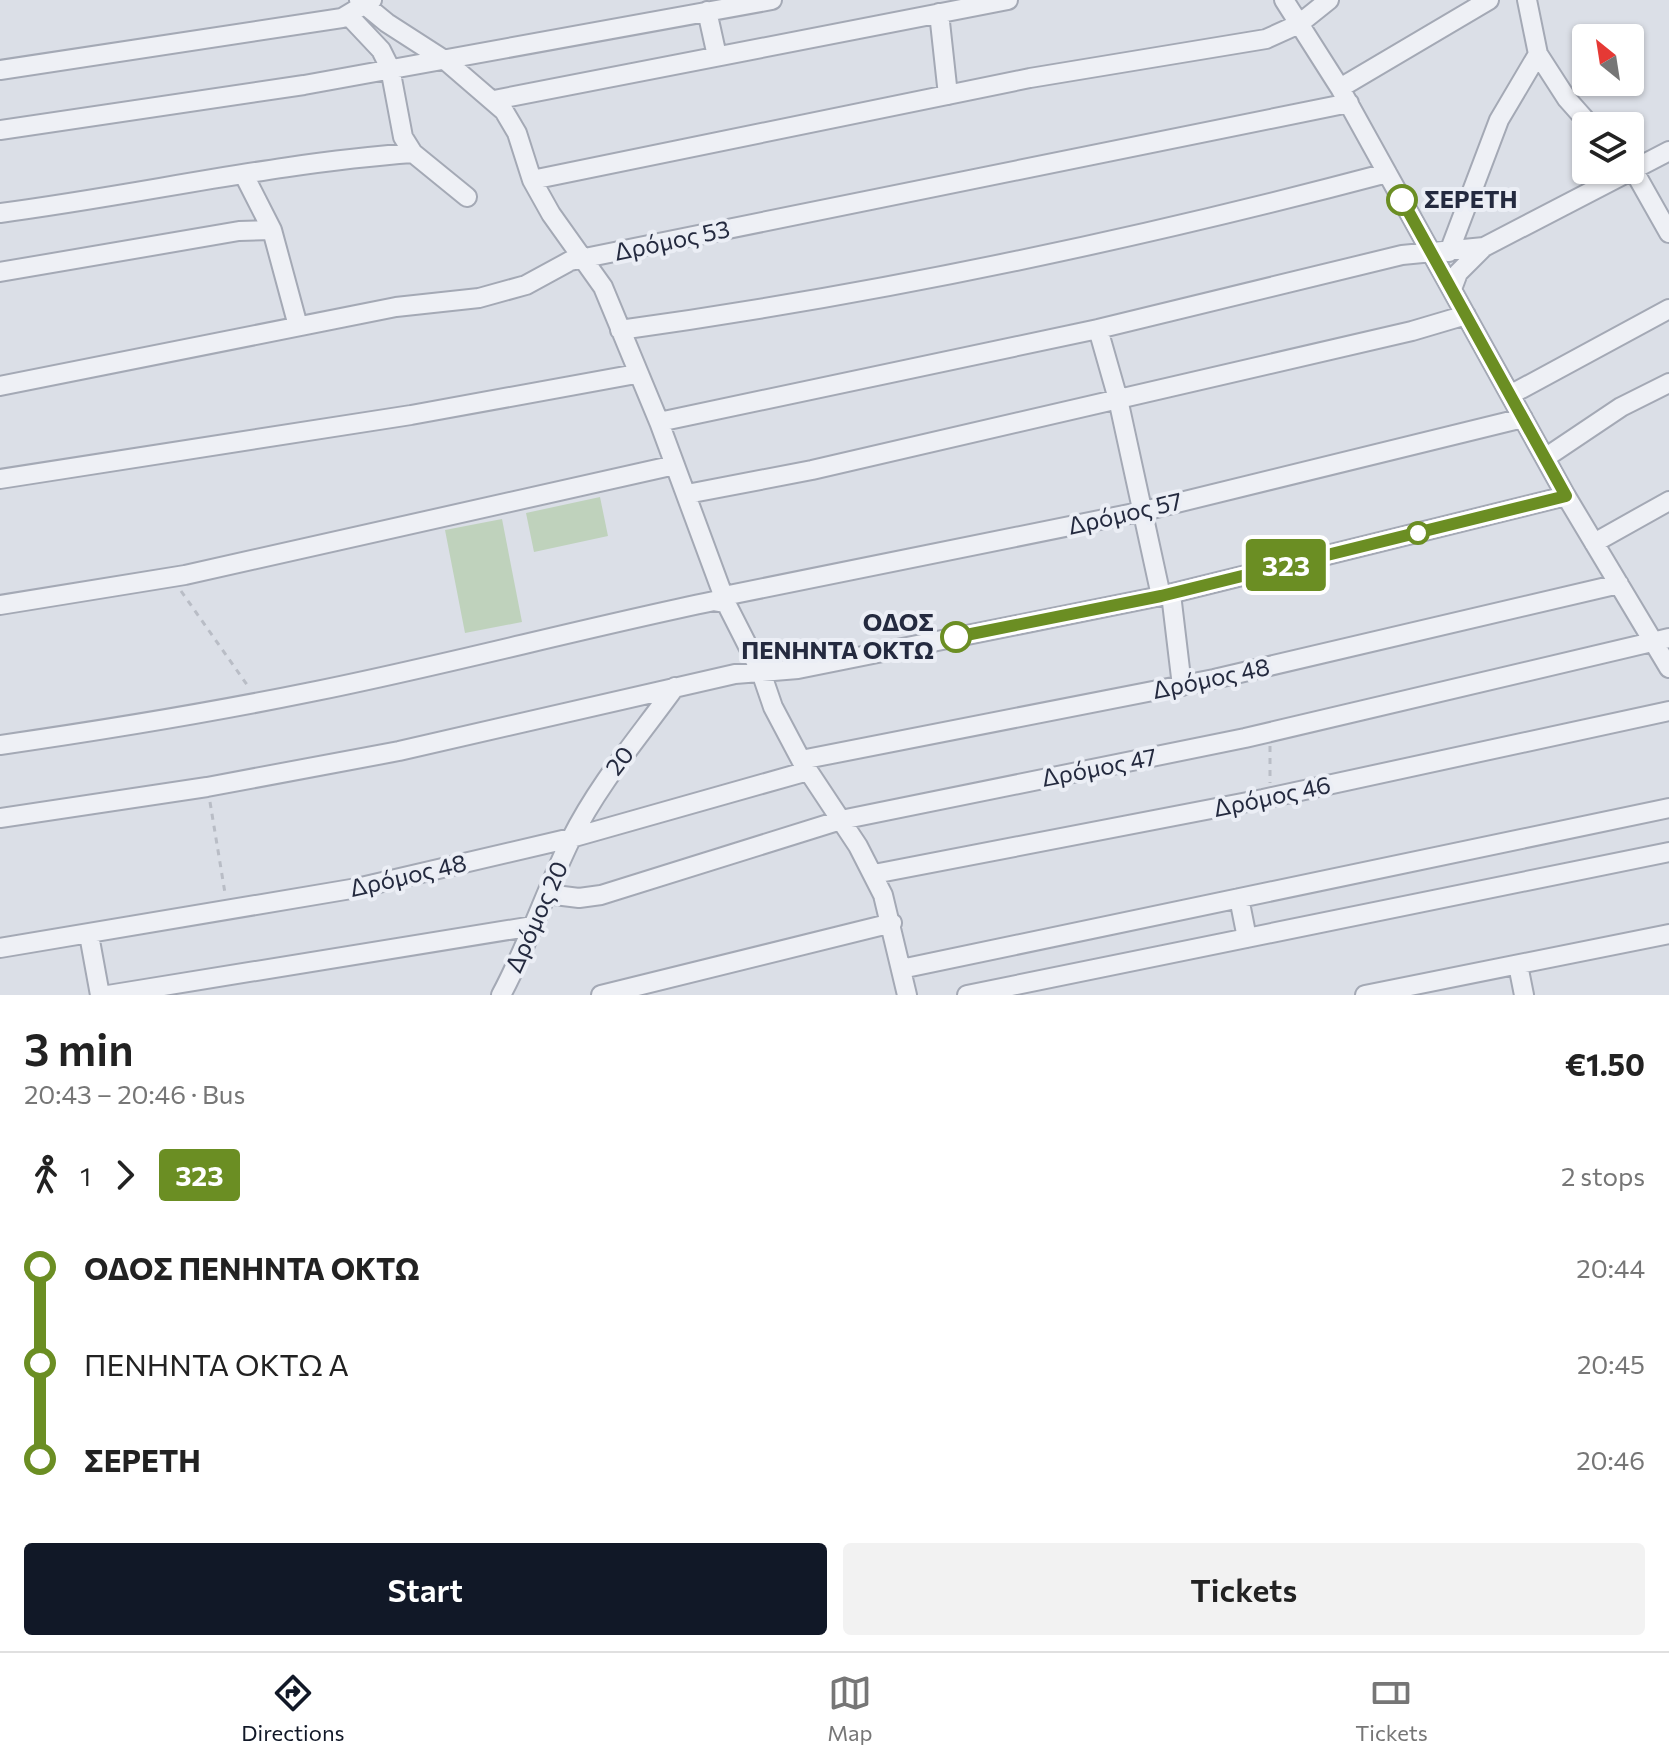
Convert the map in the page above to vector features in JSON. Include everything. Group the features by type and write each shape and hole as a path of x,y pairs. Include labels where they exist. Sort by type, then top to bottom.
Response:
{"street":[{"path":"0,130 196,103 446,61 772,0"},
{"path":"494,100 1008,0"},
{"path":"1284,0 1344,95 1387,173 1441,253 1452,289 1466,315 1594,543 1619,584 1661,640 1669,668"},
{"path":"532,180 948,95 1266,39 1299,24 1329,0"},
{"name":"Δρόμος 53","path":"0,386 396,307 479,298 526,285 559,265 1344,95 1489,0"},
{"path":"1527,0 1538,54 1579,112"},
{"path":"361,5 390,68 403,137 413,153 467,197"},
{"path":"0,70 361,5 446,61 494,100 511,121 532,180 551,214 603,287 636,374 659,422 725,599 761,672 773,707 805,765 874,874 892,923 907,995"},
{"path":"707,11 717,56"},
{"path":"939,13 948,95"},
{"path":"1441,253 1499,120 1538,54"},
{"path":"1644,162 1669,151"},
{"path":"0,213 310,162 413,153"},
{"path":"620,330 811,303 1017,263 1257,208 1387,173"},
{"path":"244,175 272,230 298,326"},
{"path":"1452,289 1458,273 1484,247 1601,184"},
{"path":"1642,184 1669,233"},
{"path":"0,272 239,231 272,230"},
{"path":"659,422 1098,329 1402,255 1484,247"},
{"path":"1510,395 1669,309"},
{"path":"687,494 812,470 1412,331 1466,315"},
{"path":"1098,329 1166,595 1182,686"},
{"path":"0,479 411,415 636,374"},
{"path":"1545,458 1621,407 1669,383"},
{"name":"Δρόμος 57","path":"0,745 259,702 560,633 1144,511 1523,418"},
{"path":"0,605 171,577 675,465"},
{"path":"0,818 207,787 399,751 675,687 798,669 1166,595 1566,496"},
{"path":"1594,543 1669,501"},
{"name":"Δρόμος 48","path":"0,948 357,888 571,838 805,765 1182,686 1619,584"},
{"name":"Δρόμος 47","path":"547,894 579,898 601,895 841,820 1269,733 1661,640"},
{"name":"20","path":"571,838 613,767 675,687"},
{"name":"Δρόμος 46","path":"874,874 1268,798 1669,711"},
{"path":"901,969 1669,808"},
{"name":"Δρόμος 20","path":"501,995 571,838"},
{"path":"967,995 1669,852"},
{"path":"1239,898 1247,938"},
{"path":"611,994 892,923"},
{"path":"108,995 533,926"},
{"path":"1365,995 1669,934"},
{"path":"89,935 100,995"},
{"path":"1518,965 1524,995"}],"path":[{"path":"171,577 259,702"},
{"path":"1268,798 1269,733"},
{"path":"207,787 228,912"}],"green space":[{"path":"600,497 608,536 534,552 526,513"},
{"path":"502,519 522,622 465,633 445,530"}],"bus line":[{"name":"323","path":"956,637 1161,596 1566,496 1402,200"}],"place":[{"name":"ΣΕΡΕΤΗ","path":"1402,200"},
{"name":"ΟΔΟΣ ΠΕΝΗΝΤΑ ΟΚΤΩ","path":"956,637"}]}
